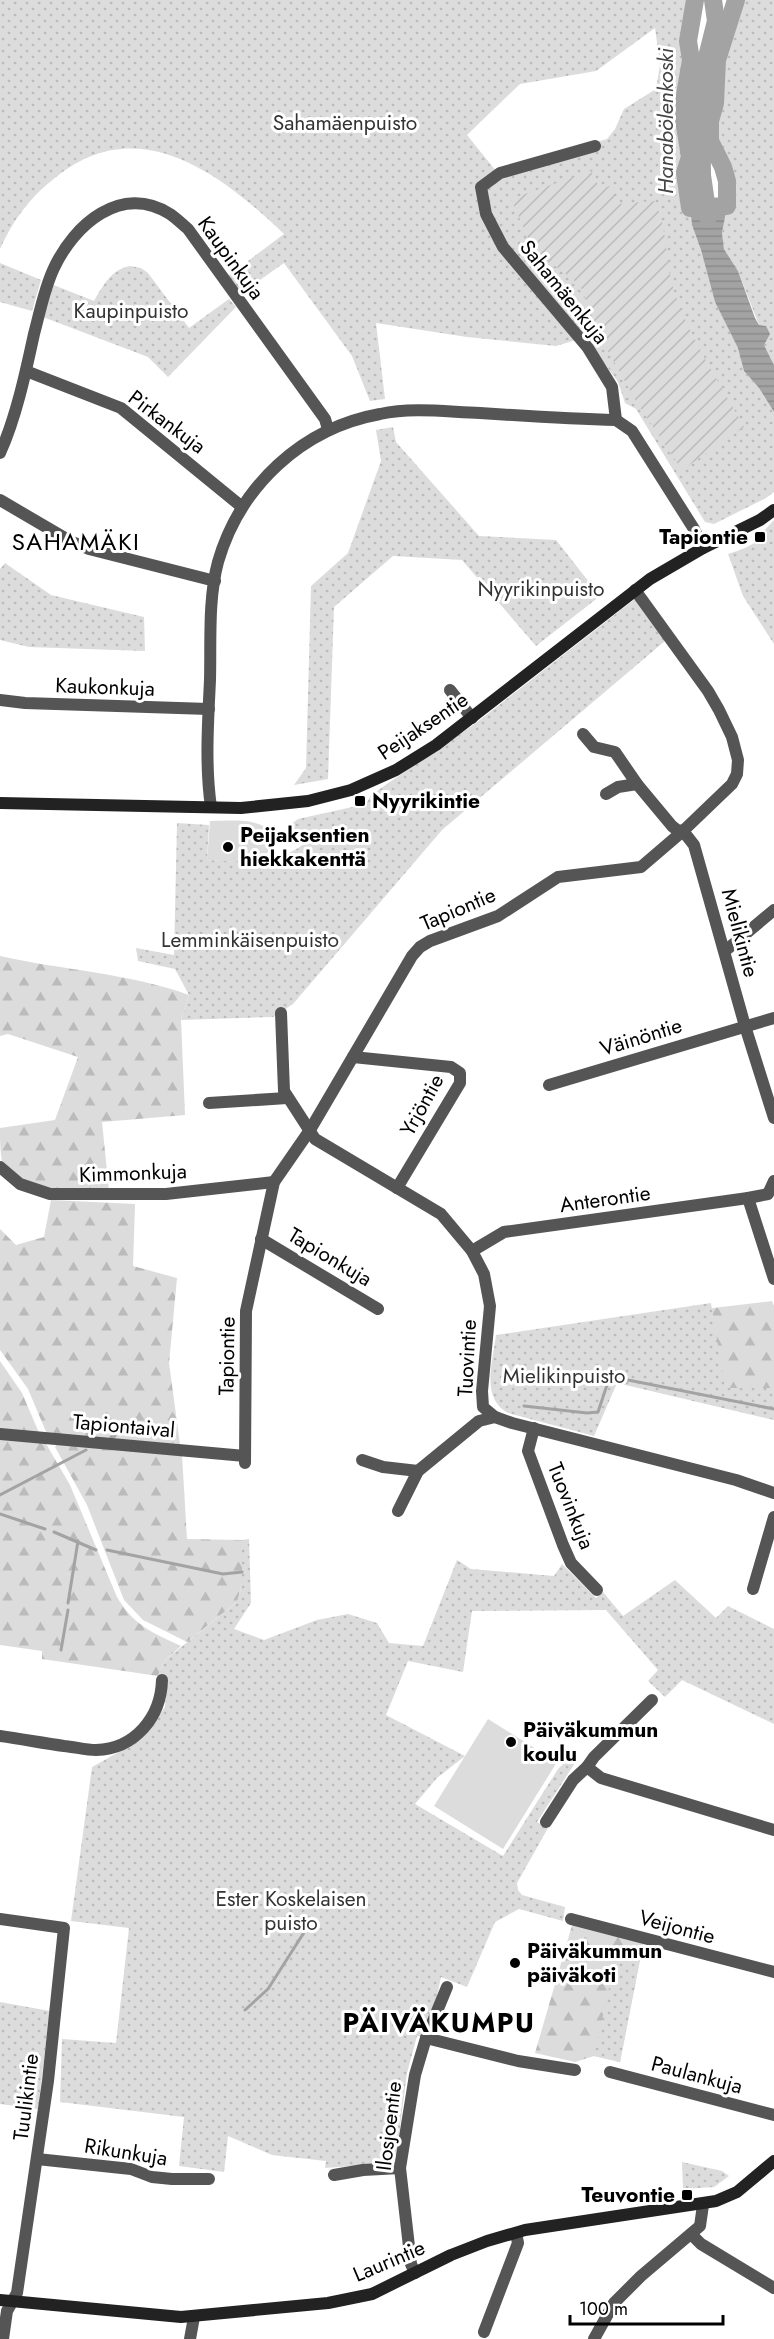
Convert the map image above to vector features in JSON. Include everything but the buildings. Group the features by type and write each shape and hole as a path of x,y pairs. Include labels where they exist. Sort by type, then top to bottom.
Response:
{"street":[{"name":"Sahamäenkuja","path":"595,146 500,173 481,187 486,214 502,247 588,348 612,387 616,420"},
{"name":"Kaupinkuja","path":"0,453 26,371 44,293 53,269 66,246 84,226 99,214 115,206 133,204 150,206 169,213 188,229 325,419 328,429"},
{"name":"Pirkankuja","path":"26,371 121,408 242,507"},
{"path":"211,807 208,786 209,710 215,581 218,563 229,532 242,507 273,468 328,429 379,414 424,410 616,420 632,431 703,548"},
{"path":"0,500 70,541 89,549 215,581"},
{"name":"Peijaksentie","path":"0,803 241,808 308,801 351,790 377,780 416,759 635,590 703,548 760,520 774,510"},
{"name":"Tapiontie","path":"245,1460 246,1311 274,1182 310,1130 412,956 430,941 498,916 558,877 641,867 732,784 737,774 738,760 732,737 708,691 635,590"},
{"path":"450,690 472,718"},
{"name":"Kaukonkuja","path":"0,700 25,703 209,710"},
{"path":"583,734 594,747 615,752 637,784 672,826 683,831"},
{"path":"606,794 618,788 637,784"},
{"name":"Mielikintie","path":"683,831 694,845 745,1026 771,1099 774,1118"},
{"path":"725,951 774,910"},
{"path":"209,1103 287,1098 284,1091 281,1013"},
{"name":"Väinöntie","path":"549,1085 774,1018"},
{"name":"Yrjöntie","path":"353,1058 451,1067 460,1073 460,1083 398,1188"},
{"name":"Tuovintie","path":"287,1098 315,1139 441,1214 472,1251 484,1274 490,1306 482,1391 483,1407 495,1417 774,1492"},
{"name":"Kimmonkuja","path":"0,1167 20,1184 33,1190 59,1194 166,1194 274,1182"},
{"path":"774,1181 768,1194 748,1198 774,1279"},
{"name":"Anterontie","path":"472,1251 504,1232 748,1198"},
{"name":"Tapionkuja","path":"261,1239 378,1309"},
{"path":"399,1511 418,1471 479,1421 495,1417"},
{"name":"Tuovinkuja","path":"534,1428 528,1451 563,1545 571,1563 597,1590"},
{"name":"Tapiontaival","path":"0,1434 245,1460"},
{"path":"362,1460 383,1467 418,1471"},
{"path":"753,1589 774,1517"},
{"path":"0,1736 88,1752 125,1743 143,1730 150,1721 159,1702 162,1680"},
{"path":"546,1822 573,1779 652,1700"},
{"path":"587,1767 601,1778 774,1830"},
{"name":"Tuulikintie","path":"0,1919 64,1928 38,2159 17,2293 6,2300 7,2311 3,2339"},
{"name":"Veijontie","path":"571,1919 774,1972"},
{"name":"Ilosjoentie","path":"415,2273 411,2264 400,2168 415,2075 426,2038 447,1987"},
{"path":"426,2038 518,2061 575,2070"},
{"name":"Paulankuja","path":"610,2072 774,2115"},
{"name":"Rikunkuja","path":"38,2159 132,2169 152,2176 172,2179 209,2179"},
{"name":"Laurintie","path":"6,2300 194,2317 339,2301 372,2294 451,2254 516,2233 578,2221 703,2205 737,2192 774,2162"},
{"path":"334,2175 363,2170 400,2168"},
{"path":"594,2339 614,2303 640,2276 700,2226 703,2205"},
{"path":"484,2332 516,2247 516,2233"},
{"path":"691,2234 701,2244 774,2288"},
{"path":"190,2339 194,2317"}],"green space":[{"name":"Sahamäenpuisto","path":"0,0 695,0 688,41 691,60 685,95 684,120 690,157 685,173 692,225 715,302 739,348 744,371 759,388 774,412 774,492 714,524 705,522 636,409 625,403 618,382 584,335 556,346 467,337 376,323 385,399 370,401 352,356 284,263 240,294 228,276 284,234 233,190 206,172 178,158 148,150 118,149 87,158 56,177 30,201 11,228 0,249","holes":["655,28 660,65 656,89 624,109 615,129 607,139 496,171 467,135 520,84 596,71"]},
{"path":"736,0 774,0 774,365 764,345 759,325 738,271 724,249 722,233 728,195 727,181 710,141 717,60"},
{"path":"591,171 600,189 610,186 618,204 654,201 662,222 671,280 681,309 697,344 744,427 682,470 637,403 599,335 580,285 533,249 511,199"},
{"path":"0,263 41,280 32,311 0,302"},
{"name":"Kaupinpuisto","path":"130,266 141,268 148,273 189,328 229,299 236,307 168,377 148,357 43,317 51,284 94,301 113,274"},
{"name":"Nyyrikinpuisto","path":"393,427 396,442 479,536 556,540 600,596 536,646 462,560 393,556 334,607 328,779 294,785 306,768 311,586 348,553 381,461 376,430"},
{"path":"774,520 774,644 743,596 728,554 764,538 762,533"},
{"path":"5,563 51,595 144,617 145,651 29,647 0,640 0,569"},
{"name":"Lemminkäisenpuisto","path":"635,599 665,641 442,830 293,1004 273,1017 181,1020 189,995 175,969 138,961 136,948 174,955 177,823 209,825 207,860 258,861 293,851 304,844 302,834 288,833 287,827 298,819 366,804 371,795 476,723"},
{"path":"210,821 253,823 277,835 265,857 249,857 249,863 207,860"},
{"path":"0,956 119,977 189,995 181,1020 185,1115 102,1122 109,1191 67,1190 36,1186 11,1174 3,1165 0,1128 55,1120 78,1057 8,1034 0,1036"},
{"path":"51,1200 135,1204 133,1266 177,1278 169,1363 180,1444 47,1434 28,1389 0,1350 0,1229 16,1245 44,1237"},
{"path":"772,1301 774,1306 774,1400 694,1389 696,1310"},
{"name":"Mielikinpuisto","path":"711,1303 725,1388 774,1388 774,1420 617,1383 594,1436 508,1413 499,1406 494,1398 490,1378 496,1335"},
{"path":"0,1361 22,1393 40,1435 0,1430"},
{"path":"0,1437 45,1442 70,1485 123,1607 144,1627 181,1646 165,1660 158,1676 42,1659 42,1651 0,1645"},
{"path":"57,1444 182,1455 187,1539 242,1540 242,1585 237,1602 187,1642 143,1620 124,1600 87,1505 55,1447"},
{"name":"Ester Koskelaisen puisto","path":"249,1539 251,1603 234,1629 264,1640 317,1620 348,1614 377,1623 389,1643 423,1646 457,1560 471,1569 554,1576 562,1564 596,1598 603,1592 623,1616 675,1580 716,1618 728,1606 774,1629 774,1724 682,1680 665,1697 648,1681 658,1670 606,1610 472,1611 463,1672 408,1661 386,1715 465,1756 437,1778 415,1804 503,1856 558,1769 569,1758 575,1763 537,1822 548,1828 517,1883 522,1895 565,1907 563,1921 519,1909 495,1922 467,1987 441,1977 433,2016 423,2037 417,2036 407,2073 396,2157 392,2163 325,2168 326,2161 272,2155 228,2136 224,2172 179,2166 184,2117 60,2102 62,2039 116,2043 129,1928 71,1921 92,1767 142,1739 165,1707 167,1683 158,1676 165,1660 237,1602 242,1585 242,1540"},
{"path":"488,1719 557,1762 503,1849 434,1806"},
{"path":"573,1922 644,1940 620,2062 594,2056 575,2062 535,2053"},
{"path":"617,1952 640,1959 620,2062 594,2056"},
{"path":"0,2002 50,2011 38,2109 0,2104"},
{"path":"682,2162 722,2171 729,2176 714,2187 683,2189"}],"shaded area":[{"path":"727,206 722,233 724,249 738,271 755,318 759,325 766,326 770,334 764,345 774,365 774,412 759,388 744,371 738,348 715,302 692,225 690,208"}],"waterway":[{"name":"Hanabölenkoski","path":"695,0 688,41 691,60 685,95 684,120 690,157 685,173 690,208 727,206 727,181 710,141 710,121 715,103 717,60 736,0"},
{"path":"708,217 702,175 701,81 716,21 713,0"},
{"path":"524,1406 587,1413 598,1412 609,1379 618,1378 774,1409"},
{"path":"111,1437 115,1436"},
{"path":"0,1495 86,1450"},
{"path":"0,1514 45,1529"},
{"path":"54,1532 96,1550"},
{"path":"68,1603 78,1541"},
{"path":"107,1550 223,1574 242,1572"},
{"path":"61,1650 68,1610"},
{"path":"245,2010 268,1989 310,1923"}],"place":[{"name":"Tapiontie","path":"760,537"},
{"name":"Nyyrikintie","path":"360,801"},
{"name":"Peijaksentien hiekkakenttä","path":"228,847"},
{"name":"Päiväkummun koulu","path":"511,1742"},
{"name":"Päiväkummun päiväkoti","path":"515,1963"},
{"name":"Teuvontie","path":"687,2195"}],"district":[{"name":"SAHAMÄKI","path":"76,541"},
{"name":"PÄIVÄKUMPU","path":"439,2022"}]}
